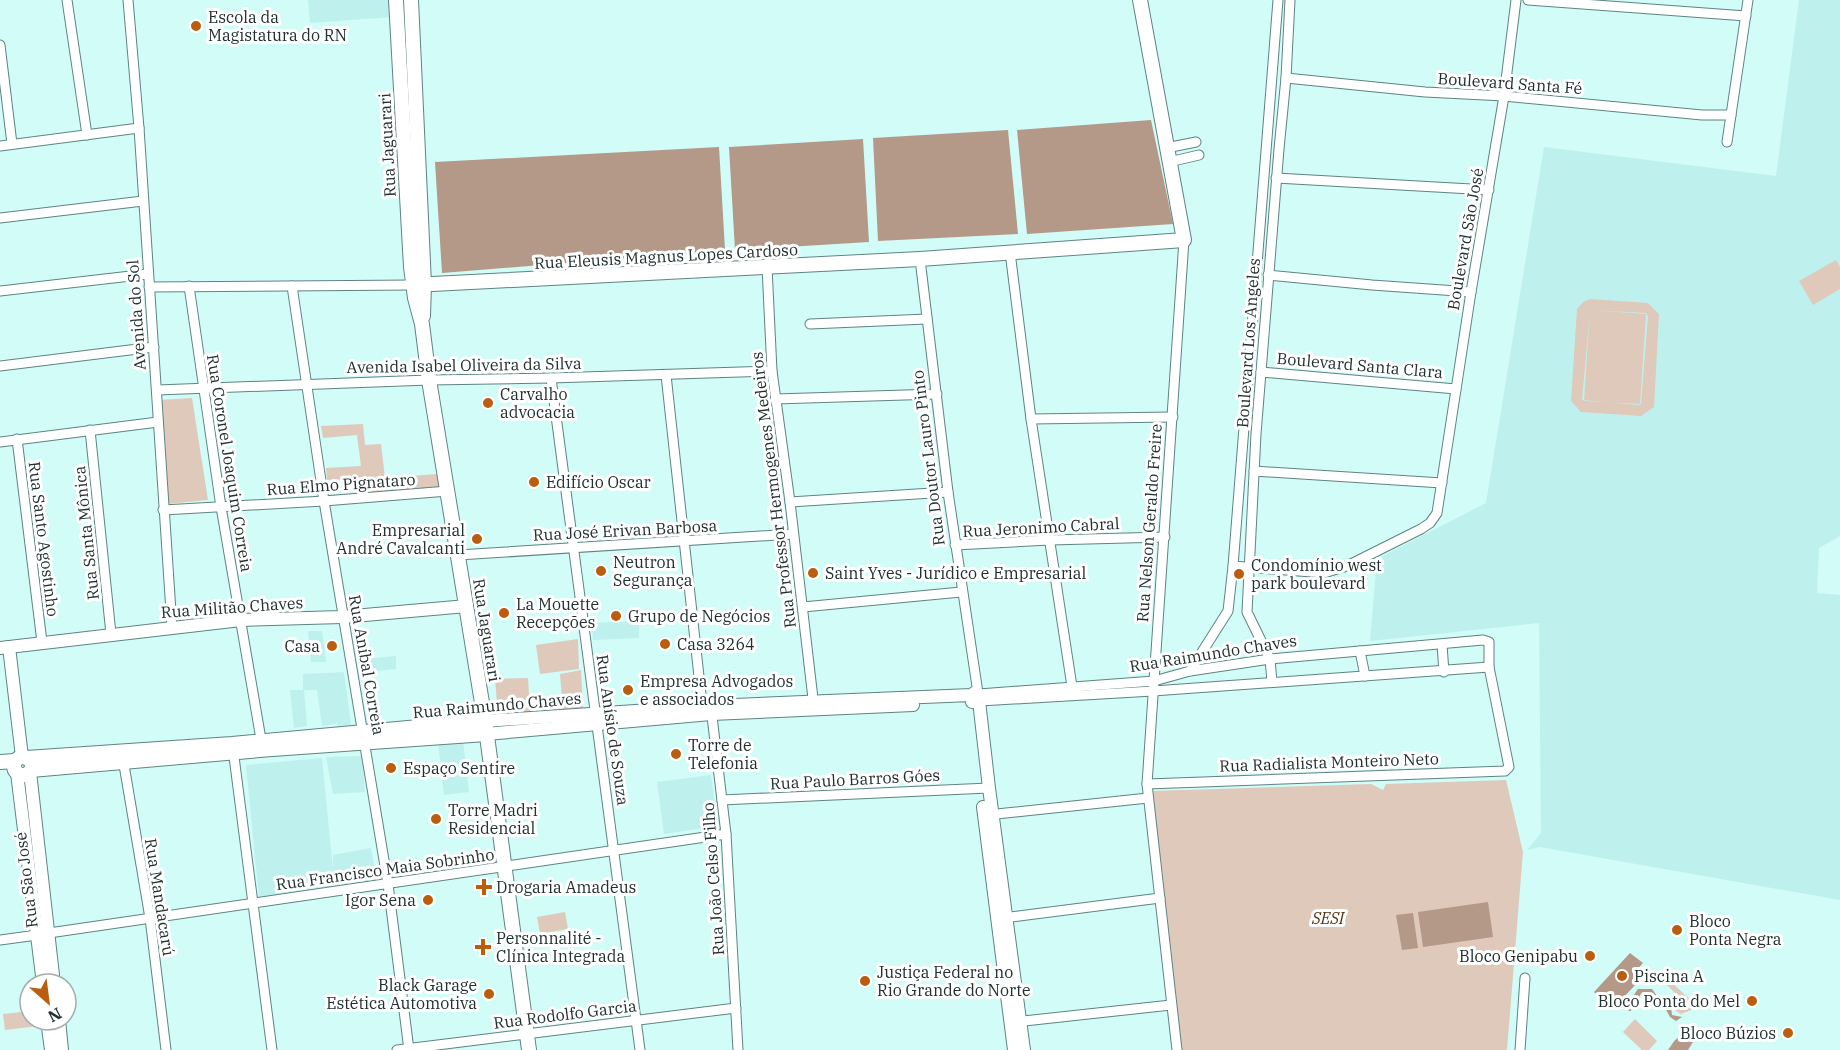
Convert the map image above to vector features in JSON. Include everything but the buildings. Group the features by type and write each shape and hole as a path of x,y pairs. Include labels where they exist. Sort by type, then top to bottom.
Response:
{"main road":[{"name":"Rua Jaguarari","path":"396,0 404,152 419,285"},
{"name":"Rua Jaguarari","path":"411,0 419,285 417,309 422,324 429,380 486,728 529,1050"},
{"name":"Rua Nelson Geraldo Freire","path":"1140,0 1184,240"},
{"name":"Rua Eleusis Magnus Lopes Cardoso","path":"419,285 920,259 1184,240"},
{"name":"Rua Raimundo Chaves","path":"0,773 22,766 123,756 486,728"},
{"name":"Rua Raimundo Chaves","path":"0,762 22,766"}],"street":[{"path":"67,0 87,135"},
{"name":"Avenida do Sol","path":"128,0 139,128 172,627"},
{"name":"Boulevard Los Angeles","path":"1190,671 1228,611 1278,0"},
{"name":"Boulevard Los Angeles","path":"1272,682 1270,659 1247,612 1248,568 1290,0"},
{"name":"Boulevard São José","path":"1233,566 1324,573 1347,566 1430,523 1437,513 1455,388 1504,96 1516,0"},
{"path":"1528,0 1746,16"},
{"path":"1727,142 1748,0"},
{"path":"0,45 12,144"},
{"name":"Boulevard Santa Fé","path":"1286,78 1425,92 1504,96 1702,115 1731,115"},
{"path":"1269,110 1274,115 1282,110"},
{"path":"0,146 139,128"},
{"path":"1167,155 1196,142"},
{"path":"1265,148 1271,142 1278,149"},
{"path":"1167,155 1199,155"},
{"path":"1276,178 1489,190"},
{"path":"0,218 143,201"},
{"name":"Rua Nelson Geraldo Freire","path":"1177,1050 1147,784 1184,240"},
{"path":"1010,252 1031,419 1073,692"},
{"name":"Rua Doutor Lauro Pinto","path":"920,259 948,492 971,653 988,815 1015,1022 1014,1050"},
{"name":"Rua Professor Hermogenes Medeiros","path":"767,267 772,372 814,705"},
{"path":"0,291 148,274"},
{"path":"1268,275 1471,292"},
{"name":"Rua Eleusis Magnus Lopes Cardoso","path":"149,286 419,285"},
{"name":"Rua Coronel Joaquim Correia","path":"189,286 221,507 262,746"},
{"name":"Rua Aníbal Correia","path":"292,286 342,617 387,884 409,1049"},
{"path":"1254,306 1261,311 1267,304"},
{"path":"810,324 927,319"},
{"path":"1251,341 1253,335 1259,334 1264,341"},
{"path":"0,366 154,347"},
{"name":"Avenida Isabel Oliveira da Silva","path":"157,390 429,380 772,372"},
{"name":"Boulevard Santa Clara","path":"1261,372 1455,388"},
{"name":"Rua João Celso Filho","path":"666,375 707,711 726,834 738,1050"},
{"name":"Rua Anísio de Souza","path":"550,378 640,1050"},
{"path":"775,399 937,394"},
{"path":"1031,419 1173,417"},
{"path":"0,442 158,422"},
{"name":"Rua Santa Mônica","path":"90,430 111,634"},
{"name":"Rua Santo Agostinho","path":"17,439 42,642"},
{"path":"1254,471 1442,483"},
{"path":"790,502 905,490 948,492"},
{"name":"Rua Elmo Pignataro","path":"163,510 448,491"},
{"name":"Rua José Erivan Barbosa","path":"458,555 794,534"},
{"name":"Rua Jeronimo Cabral","path":"955,545 1165,537"},
{"path":"802,607 961,592"},
{"name":"Rua Militão Chaves","path":"4,647 241,620 342,617 467,606"},
{"path":"1228,611 1247,612"},
{"name":"Rua Raimundo Chaves","path":"486,728 707,711 1444,672 1489,667 1490,646 1488,641 1270,659 1190,671 1154,686"},
{"path":"1442,645 1444,672"},
{"name":"Rua São José","path":"4,647 22,766 43,934 51,972"},
{"path":"1360,651 1365,676"},
{"name":"Rua Radialista Monteiro Neto","path":"1147,784 1505,771 1509,766 1489,667"},
{"path":"232,748 272,1050"},
{"name":"Rua Mandacarú","path":"123,756 150,918 166,1050"},
{"name":"Rua Paulo Barros Góes","path":"722,800 985,788"},
{"path":"988,815 1148,798"},
{"name":"Rua Francisco Maia Sobrinho","path":"0,940 726,834"},
{"path":"1002,918 1160,898"},
{"name":"Rua São José","path":"43,934 43,972"},
{"path":"1520,1050 1525,978"},
{"path":"1015,1022 1171,1005"},
{"name":"Rua Rodolfo Garcia","path":"397,1050 736,1008"},
{"name":"Rua Doutor Lauro Pinto","path":"1015,1022 1024,1050"},
{"path":"49,1032 51,1050"},
{"path":"60,1032 62,1050"}],"shaded area":[{"path":"308,0 392,0 393,17 310,23"},
{"path":"1799,0 1840,0 1840,536 1819,548 1817,593 1840,595 1840,900 1540,847 1527,850 1541,833 1539,623 1370,641 1377,559 1486,503 1544,147 1776,176"},
{"path":"1151,120 1173,224 1027,234 1017,130"},
{"path":"1008,130 1018,234 878,241 873,138"},
{"path":"863,139 869,242 735,250 729,147"},
{"path":"719,147 725,250 442,273 435,162"},
{"path":"639,621 639,638 593,640 592,623"},
{"path":"308,631 322,631 326,662 311,662"},
{"path":"396,656 396,669 364,672 363,659"},
{"path":"344,672 351,725 337,726 336,719 336,724 322,726 317,690 304,690 307,726 294,728 290,690 303,690 303,674"},
{"path":"463,740 469,792 444,795 438,742"},
{"path":"362,756 365,792 333,794 326,757"},
{"path":"322,758 333,870 333,855 371,848 377,882 259,898 246,765"},
{"path":"711,775 718,826 664,834 657,782"},
{"path":"1488,902 1493,937 1423,947 1418,912"},
{"path":"1413,913 1418,948 1402,950 1396,915"},
{"name":"Piscina A","path":"1630,953 1643,963 1635,972 1638,974 1634,979 1638,982 1622,999 1617,995 1614,999 1611,997 1606,1003 1594,992"},
{"path":"1638,989 1652,989 1661,1001 1671,1007 1672,1015 1682,1017 1676,1021 1670,1017 1664,1006 1661,1007 1657,1002 1641,994 1629,1011 1624,1004"},
{"path":"1693,1028 1698,1034 1688,1050 1668,1050 1675,1040"}],"green space":[{"path":"1836,260 1840,267 1840,289 1813,305 1799,281"},
{"path":"1590,299 1648,303 1659,314 1654,407 1641,416 1581,412 1571,401 1577,309 1583,302","holes":["1590,310 1646,313 1648,316 1641,404 1639,405 1608,402 1640,404 1646,314","1590,311 1584,400 1582,400"]},
{"path":"192,398 208,500 166,504 159,400"},
{"path":"363,424 365,445 381,444 385,478 437,474 439,488 332,500 331,495 372,493 371,478 327,480 326,468 361,466 357,435 323,438 321,426"},
{"path":"578,639 579,669 540,674 536,645"},
{"path":"581,670 583,709 563,711 560,674"},
{"path":"528,678 530,711 498,714 495,679"},
{"name":"SESI","path":"1506,780 1523,852 1507,1050 1181,1050 1151,791 1371,784 1383,790 1386,784"},
{"path":"565,912 568,929 540,934 537,917"},
{"path":"1665,977 1699,1007 1681,1014 1676,1011 1670,1000 1675,993 1662,980"},
{"path":"18,1012 18,1028 5,1030 3,1014"},
{"path":"1635,1019 1657,1041 1649,1050 1642,1050 1623,1032"}],"place":[{"name":"Escola da Magistatura do RN","path":"196,26"},
{"name":"Carvalho advocacia","path":"488,403"},
{"name":"Edifício Oscar","path":"534,482"},
{"name":"Empresarial André Cavalcanti","path":"477,539"},
{"name":"Neutron Segurança","path":"601,571"},
{"name":"Saint Yves - Jurídico e Empresarial","path":"813,573"},
{"name":"Condomínio west park boulevard","path":"1239,574"},
{"name":"La Mouette Recepções","path":"504,613"},
{"name":"Grupo de Negócios","path":"616,616"},
{"name":"Casa 3264","path":"665,644"},
{"name":"Casa","path":"332,646"},
{"name":"Empresa Advogados e associados","path":"628,690"},
{"name":"Torre de Telefonia","path":"676,754"},
{"name":"Espaço Sentire","path":"391,768"},
{"name":"Torre Madri Residencial","path":"436,819"},
{"name":"Drogaria Amadeus","path":"484,887"},
{"name":"Igor Sena","path":"428,900"},
{"name":"Bloco Ponta Negra","path":"1677,930"},
{"name":"Personnalité - Clínica Integrada","path":"483,947"},
{"name":"Bloco Genipabu","path":"1590,956"},
{"name":"Piscina A","path":"1622,976"},
{"name":"Justiça Federal no Rio Grande do Norte","path":"865,981"},
{"name":"Black Garage Estética Automotiva","path":"489,994"},
{"name":"Bloco Ponta do Mel","path":"1752,1001"},
{"name":"Bloco Búzios","path":"1788,1033"}]}
